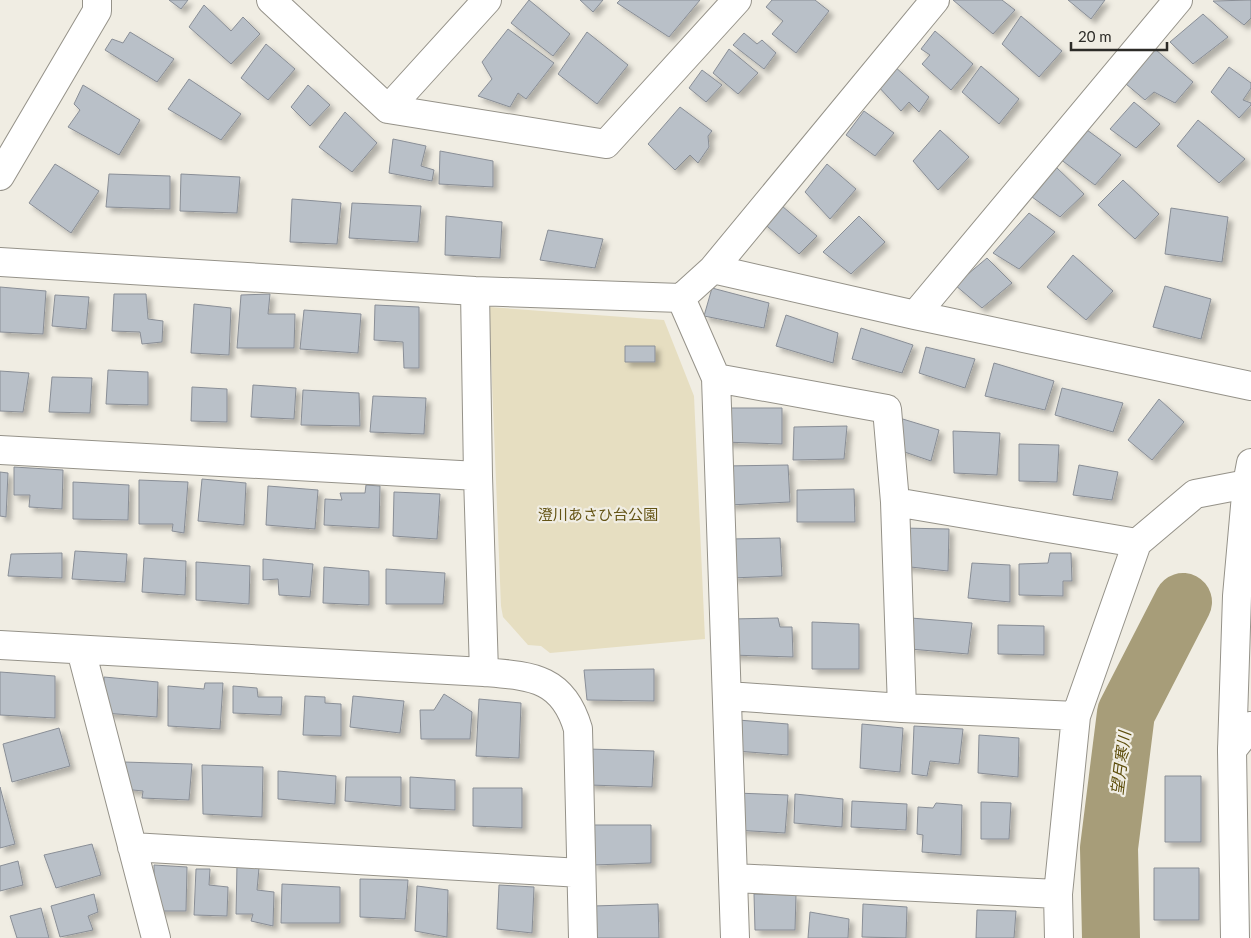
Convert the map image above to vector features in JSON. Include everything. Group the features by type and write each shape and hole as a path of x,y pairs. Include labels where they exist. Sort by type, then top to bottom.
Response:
{"street":[{"path":"0,176 97,11 97,0"},
{"path":"271,0 388,109 606,144 737,0"},
{"path":"388,109 487,0"},
{"path":"0,262 475,292 681,298 713,269 935,0"},
{"path":"915,315 1178,0"},
{"path":"713,269 915,315 1251,386"},
{"path":"475,292 484,672"},
{"path":"681,298 716,378 735,938"},
{"path":"716,378 887,409 895,502 902,708"},
{"path":"0,450 478,476"},
{"path":"1059,938 1058,894 1076,716 1137,543 1195,494 1249,474 1237,596 1232,750 1235,938"},
{"path":"895,502 1137,543"},
{"path":"0,645 484,672 526,676 547,684 564,698 574,715 578,729 583,938"},
{"path":"81,650 156,938"},
{"path":"728,696 902,708 1076,716"},
{"path":"1232,750 1251,726"},
{"path":"132,847 581,873"},
{"path":"734,878 1058,894"}],"green space":[{"name":"澄川あさひ台公園","path":"489,307 664,320 694,396 705,639 550,653 541,646 528,645 503,617 501,606"}],"building":[{"path":"169,0 188,0 181,9"},
{"path":"529,0 570,34 553,56 511,23"},
{"path":"580,0 603,0 593,12"},
{"path":"620,0 700,0 669,37 617,3"},
{"path":"772,0 815,0 829,11 796,53 772,34 783,21 766,7"},
{"path":"953,0 1002,0 1015,10 993,34"},
{"path":"1068,0 1105,0 1091,19"},
{"path":"1251,0 1251,18 1244,25 1213,1"},
{"path":"204,5 231,31 243,17 260,34 231,64 189,27"},
{"path":"1203,14 1228,37 1193,64 1170,42"},
{"path":"1021,16 1062,51 1039,77 1002,44"},
{"path":"508,29 554,63 526,99 518,93 510,107 478,96 492,79 482,62"},
{"path":"935,31 973,64 951,90 922,64 930,55 921,49"},
{"path":"130,32 174,59 157,82 105,50 112,39 123,43"},
{"path":"587,32 628,65 597,104 558,74"},
{"path":"744,33 757,44 762,40 776,53 764,69 733,45"},
{"path":"266,44 295,69 268,100 241,78"},
{"path":"729,49 758,73 738,94 713,73"},
{"path":"1155,49 1193,82 1175,103 1154,92 1145,100 1126,84"},
{"path":"894,66 929,97 919,112 909,102 901,111 876,84"},
{"path":"981,66 1019,99 999,124 962,92"},
{"path":"1229,67 1251,83 1251,88 1243,100 1251,103 1251,105 1239,118 1211,92"},
{"path":"702,70 722,85 706,102 689,88"},
{"path":"189,79 241,114 221,140 168,109"},
{"path":"83,85 140,120 119,155 68,127 80,110 74,104"},
{"path":"308,85 330,105 310,126 291,107"},
{"path":"1134,102 1160,124 1136,148 1110,129"},
{"path":"680,107 712,131 708,136 709,147 698,163 690,155 675,170 648,144"},
{"path":"864,111 894,133 875,156 846,135"},
{"path":"345,112 377,143 352,172 319,147"},
{"path":"1198,120 1245,159 1219,183 1177,146"},
{"path":"1083,127 1121,155 1095,185 1060,159"},
{"path":"940,130 969,157 938,190 913,161"},
{"path":"393,139 426,146 421,166 434,170 432,181 389,173"},
{"path":"440,151 493,161 493,187 439,184"},
{"path":"55,164 99,191 71,233 29,203"},
{"path":"827,164 856,189 830,219 805,192"},
{"path":"1055,166 1084,194 1060,217 1032,197"},
{"path":"109,174 170,176 170,209 106,207"},
{"path":"181,174 240,177 237,213 180,211"},
{"path":"1123,180 1159,214 1135,239 1098,205"},
{"path":"292,199 341,203 337,244 290,242"},
{"path":"775,200 817,236 799,254 760,220"},
{"path":"352,203 421,206 418,242 349,238"},
{"path":"1171,208 1228,217 1222,262 1165,254"},
{"path":"1029,213 1055,232 1019,269 993,253"},
{"path":"446,216 502,222 500,258 445,255"},
{"path":"859,216 885,242 851,274 823,252"},
{"path":"548,230 603,239 595,268 540,260"},
{"path":"1073,255 1113,291 1086,320 1047,287"},
{"path":"987,258 1012,283 982,308 955,285"},
{"path":"1165,286 1211,299 1201,339 1153,327"},
{"path":"0,287 46,291 43,334 0,332"},
{"path":"712,288 769,303 764,328 704,316"},
{"path":"114,294 146,294 148,319 163,321 162,342 142,344 140,332 112,331"},
{"path":"270,294 268,314 295,314 294,348 237,348 241,295"},
{"path":"55,295 89,297 86,329 52,326"},
{"path":"194,304 231,308 229,355 191,353"},
{"path":"375,305 419,307 419,368 404,368 403,342 374,340"},
{"path":"304,310 361,314 358,353 300,349"},
{"path":"786,315 838,333 833,363 776,346"},
{"path":"861,328 913,345 902,373 852,359"},
{"path":"625,346 655,346 655,362 625,362"},
{"path":"926,347 975,359 965,388 919,373"},
{"path":"994,363 1054,381 1045,410 985,396"},
{"path":"108,370 148,372 148,405 106,404"},
{"path":"0,371 29,373 23,412 0,411"},
{"path":"52,377 92,378 90,413 49,412"},
{"path":"253,385 296,388 294,419 251,417"},
{"path":"192,387 227,389 227,422 191,421"},
{"path":"1062,388 1123,403 1113,432 1055,415"},
{"path":"303,390 359,393 360,426 301,425"},
{"path":"373,396 426,398 424,434 370,432"},
{"path":"1159,399 1184,422 1152,460 1128,440"},
{"path":"725,408 782,408 782,444 723,442"},
{"path":"896,417 939,430 931,461 887,446"},
{"path":"847,426 844,459 793,460 794,427"},
{"path":"953,431 1000,433 997,475 954,473"},
{"path":"1019,444 1059,445 1057,482 1019,481"},
{"path":"788,465 790,502 729,505 725,466"},
{"path":"1079,465 1118,472 1112,500 1073,495"},
{"path":"14,467 63,470 62,509 29,507 30,495 14,495"},
{"path":"0,472 8,473 6,517 0,516"},
{"path":"202,479 246,483 244,525 198,521"},
{"path":"139,480 188,482 184,533 172,531 173,524 139,524"},
{"path":"73,482 129,485 128,520 73,519"},
{"path":"366,485 380,486 379,528 324,525 325,499 342,500 340,493 365,493"},
{"path":"268,486 318,490 315,529 266,525"},
{"path":"854,489 855,522 797,522 797,490"},
{"path":"394,492 440,494 437,539 393,536"},
{"path":"902,528 949,529 948,571 901,566"},
{"path":"780,538 782,576 731,578 731,539"},
{"path":"75,551 127,554 125,582 72,579"},
{"path":"62,553 62,578 8,576 11,554"},
{"path":"1050,553 1071,553 1072,581 1063,581 1063,596 1019,595 1019,564 1048,563"},
{"path":"144,558 186,561 185,595 142,592"},
{"path":"263,559 313,564 310,597 279,595 278,579 263,580"},
{"path":"196,562 250,566 249,604 196,600"},
{"path":"972,563 1010,565 1010,602 968,598"},
{"path":"324,567 369,571 369,605 323,603"},
{"path":"386,569 445,573 443,604 386,604"},
{"path":"778,618 780,627 792,627 793,657 731,655 732,619"},
{"path":"911,618 972,623 968,654 910,649"},
{"path":"812,622 859,624 859,669 812,669"},
{"path":"998,625 1044,626 1044,655 998,654"},
{"path":"654,669 654,701 587,700 584,670"},
{"path":"0,672 55,676 55,718 0,715"},
{"path":"104,677 158,682 157,717 104,713"},
{"path":"205,683 223,683 220,729 168,726 168,686 204,689"},
{"path":"233,686 257,688 258,697 282,697 281,715 233,713"},
{"path":"444,694 472,712 470,739 421,739 420,710 434,710"},
{"path":"305,696 325,697 325,703 341,704 341,736 303,735"},
{"path":"353,696 404,701 400,733 350,727"},
{"path":"479,699 521,703 519,758 476,756"},
{"path":"738,720 788,724 788,755 736,751"},
{"path":"862,724 903,728 900,772 860,768"},
{"path":"914,726 963,729 959,764 930,761 927,776 912,774"},
{"path":"59,728 70,766 12,782 3,744"},
{"path":"979,735 1019,738 1018,777 978,773"},
{"path":"588,749 654,751 652,787 589,785"},
{"path":"123,762 192,764 189,800 142,798 143,791 123,789"},
{"path":"202,765 263,767 262,817 203,814"},
{"path":"278,771 336,776 335,804 278,799"},
{"path":"1165,776 1201,776 1201,842 1165,842"},
{"path":"346,777 401,777 401,806 345,801"},
{"path":"410,777 455,780 455,810 410,808"},
{"path":"0,787 15,844 0,848"},
{"path":"473,788 522,788 522,828 473,826"},
{"path":"736,793 788,795 785,833 735,830"},
{"path":"795,794 843,799 842,827 794,823"},
{"path":"852,801 907,804 906,830 851,827"},
{"path":"981,802 1011,803 1009,839 981,839"},
{"path":"936,803 962,805 961,855 922,852 923,835 917,834 918,807 933,808"},
{"path":"591,825 651,825 651,863 593,865"},
{"path":"92,844 101,875 56,888 44,855"},
{"path":"18,861 23,885 0,891 0,866"},
{"path":"237,864 259,868 257,890 274,892 273,926 251,921 253,914 236,914"},
{"path":"154,865 187,867 186,911 154,911"},
{"path":"1154,868 1199,868 1199,920 1154,920"},
{"path":"196,869 210,869 209,885 228,887 227,916 194,915"},
{"path":"360,879 408,880 405,919 360,917"},
{"path":"282,884 340,887 340,923 281,923"},
{"path":"499,885 534,887 532,933 497,929"},
{"path":"417,886 448,890 447,937 415,931"},
{"path":"94,894 98,912 88,916 93,930 60,937 51,906"},
{"path":"754,894 796,895 795,930 755,930"},
{"path":"658,904 659,938 594,938 593,906"},
{"path":"863,904 907,907 906,938 862,937"},
{"path":"41,908 49,938 17,938 10,916"},
{"path":"977,910 1016,911 1014,938 976,938"},
{"path":"810,912 849,919 848,938 808,938"}],"waterway":[{"name":"望月寒川","path":"1111,938 1109,848 1126,713 1183,602"}]}
